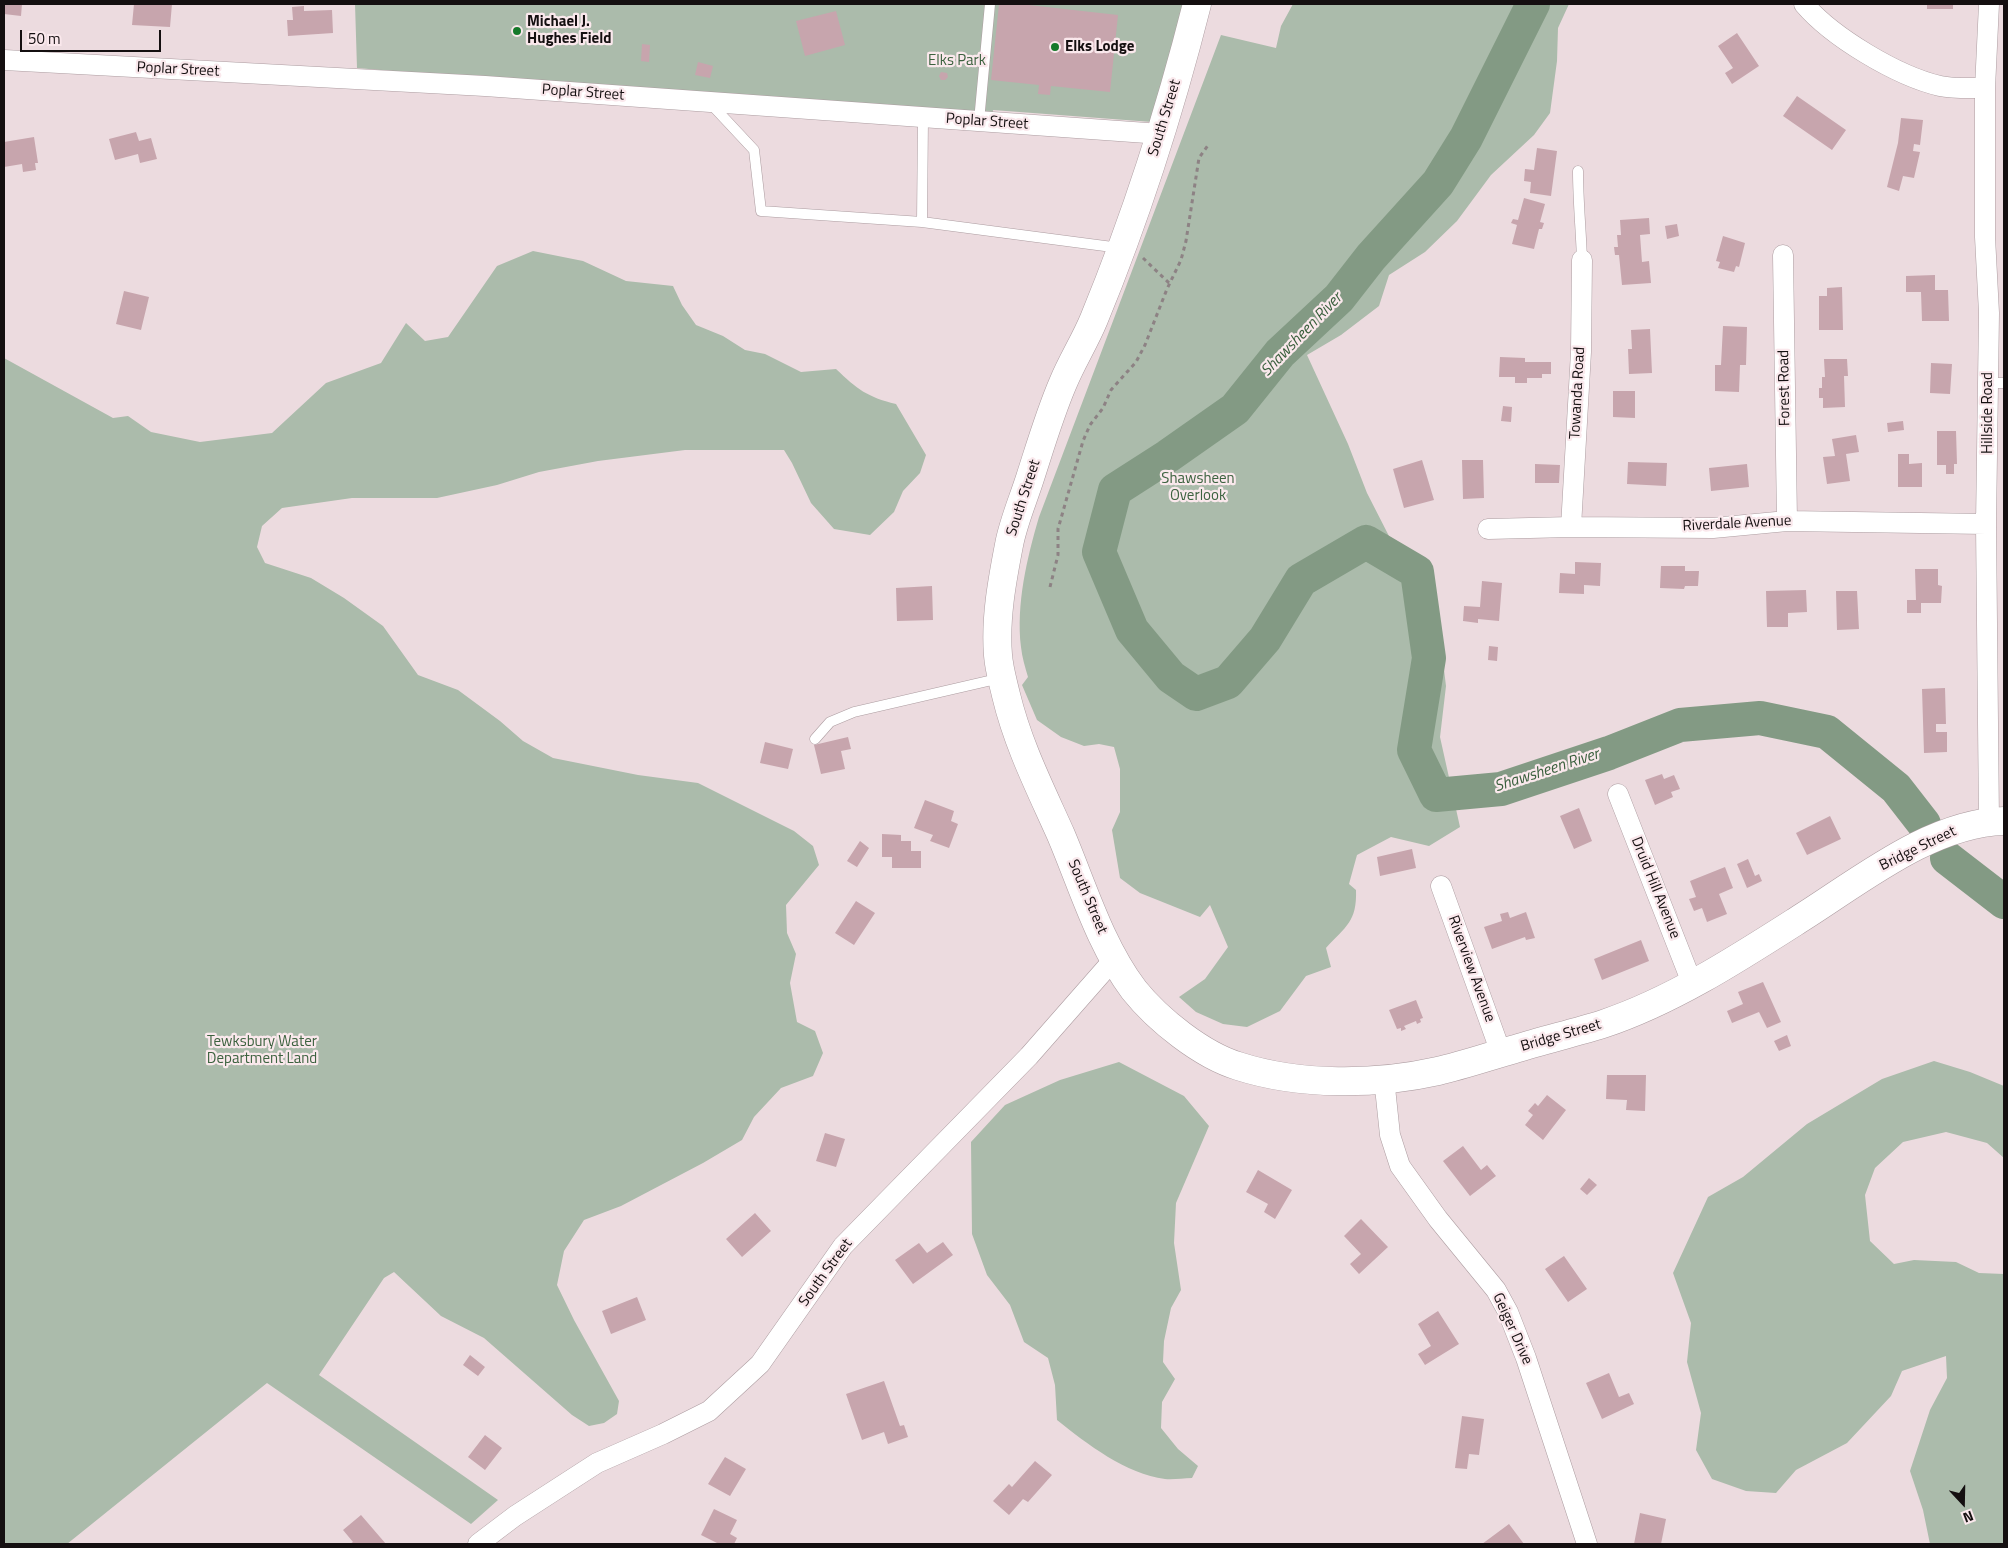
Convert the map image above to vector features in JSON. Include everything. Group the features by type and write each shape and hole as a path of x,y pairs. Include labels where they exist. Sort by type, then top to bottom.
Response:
{"street":[{"name":"South Street","path":"478,1544 515,1516 598,1463 663,1434 709,1410 760,1364 843,1246 1030,1056 1115,958 1085,898 1048,805 1026,760 1011,716 998,658 998,616 1010,540 1062,385 1092,323 1121,248 1161,134 1197,4"},
{"path":"1804,4 1820,22 1848,42 1899,70 1939,86 1985,88"},
{"name":"Hillside Road","path":"1989,4 1985,88 1984,237 1996,383 1986,524 1997,821"},
{"name":"Poplar Street","path":"4,60 485,86 1161,134"},
{"name":"Forest Road","path":"1784,255 1787,521"},
{"name":"Towanda Road","path":"1571,526 1581,352 1582,260"},
{"name":"Riverdale Avenue","path":"1488,529 1571,526 1713,528 1787,521 1986,524"},
{"name":"Druid Hill Avenue","path":"1618,794 1692,983"},
{"name":"Bridge Street","path":"1115,958 1131,986 1150,1008 1202,1048 1234,1065 1274,1075 1326,1081 1384,1078 1435,1071 1605,1023 1651,1004 1692,983 1797,921 1879,868 1939,836 1970,824 1997,821"},
{"name":"Riverview Avenue","path":"1440,886 1501,1053"},
{"name":"Geiger Drive","path":"1384,1078 1390,1135 1400,1166 1438,1219 1496,1290 1508,1312 1526,1358 1587,1544"}],"lane":[{"path":"979,121 990,4"},
{"path":"710,102 754,150 761,211 922,222 1121,248"},
{"path":"922,222 923,118"},
{"path":"1578,171 1582,260"},
{"path":"815,739 830,722 854,712 1002,678"}],"path":[{"path":"1050,587 1058,555 1058,529 1084,441 1090,425 1103,408 1111,390 1136,362 1181,260 1186,241 1199,158 1209,144"},
{"path":"1121,248 1135,251 1169,284"}],"green space":[{"name":"Elks Park","path":"355,4 1186,4 1152,122 993,110 992,122 357,68"},
{"name":"Shawsheen Overlook","path":"1293,4 1569,4 1558,28 1557,61 1550,113 1534,135 1491,175 1457,221 1425,252 1389,275 1379,306 1341,335 1307,355 1348,444 1367,493 1391,540 1435,597 1446,686 1440,737 1460,827 1429,846 1391,837 1357,855 1349,884 1356,890 1355,909 1349,923 1326,948 1331,967 1306,976 1280,1011 1247,1027 1223,1024 1196,1012 1179,997 1205,979 1228,947 1210,905 1200,917 1140,893 1120,878 1112,830 1120,812 1120,769 1114,747 1099,744 1084,746 1061,737 1037,720 1022,685 1028,677 1021,651 1020,614 1030,549 1039,517 1221,35 1276,48 1281,26"},
{"name":"Tewksbury Water Department Land","path":"533,251 583,261 626,281 673,286 682,305 696,325 723,336 745,350 765,354 801,372 836,369 863,391 896,404 926,455 920,473 903,491 894,512 870,535 834,529 811,503 784,450 685,450 598,461 539,472 497,485 437,498 352,498 282,508 262,526 257,547 265,563 311,578 344,598 383,626 418,675 458,690 500,721 523,741 553,758 638,775 698,783 794,831 813,846 819,865 786,905 787,933 796,954 790,983 797,1022 815,1031 823,1053 813,1076 781,1088 754,1117 742,1140 703,1163 621,1206 584,1220 564,1251 557,1285 574,1320 619,1401 617,1414 604,1423 589,1426 572,1415 484,1338 441,1316 394,1272 384,1278 319,1375 498,1500 471,1524 267,1383 67,1544 4,1544 4,358 113,418 128,416 151,432 200,442 272,433 326,383 381,363 406,323 425,341 448,337 497,266"},
{"path":"1934,1061 1970,1072 2004,1086 2004,1158 1987,1143 1946,1132 1903,1142 1875,1168 1865,1195 1870,1241 1894,1264 1914,1260 1956,1262 1979,1273 2004,1274 2004,1544 1930,1544 1923,1510 1910,1471 1930,1410 1947,1378 1946,1356 1902,1371 1891,1396 1847,1443 1796,1470 1776,1493 1746,1491 1712,1479 1696,1450 1701,1413 1687,1362 1691,1323 1673,1273 1708,1197 1743,1177 1807,1124 1882,1079"},
{"path":"1119,1062 1184,1096 1209,1126 1176,1203 1174,1243 1181,1290 1171,1308 1164,1341 1163,1362 1175,1379 1162,1402 1161,1428 1178,1449 1198,1466 1192,1478 1165,1479 1136,1471 1094,1448 1057,1420 1055,1385 1048,1358 1024,1342 1010,1305 987,1275 972,1234 971,1142 1005,1105 1060,1080"}],"building":[{"path":"4,4 22,4 21,16 4,14"},
{"path":"134,4 172,4 170,27 132,25"},
{"name":"Elks Lodge","path":"999,4 1020,4 1118,15 1110,92 1051,86 1050,95 1038,94 1039,85 991,80"},
{"path":"1927,4 1953,4 1953,9 1927,9"},
{"path":"304,6 304,11 332,10 333,33 288,36 287,20 293,20 292,7"},
{"path":"836,11 845,45 805,56 796,21"},
{"path":"1737,33 1759,66 1732,84 1725,73 1733,68 1718,46"},
{"path":"642,44 650,45 649,62 641,61"},
{"path":"698,62 713,66 710,78 695,75"},
{"path":"941,72 947,73 948,77 945,80 941,80 939,76"},
{"path":"1797,96 1846,130 1832,150 1783,116"},
{"path":"1901,118 1923,120 1920,145 1914,144 1913,151 1920,152 1914,178 1903,176 1899,191 1887,187 1898,143"},
{"path":"136,132 139,141 151,138 157,159 140,163 138,154 115,160 109,139"},
{"path":"34,137 38,163 35,163 36,170 23,172 22,164 4,167 4,142"},
{"path":"1537,148 1557,151 1551,196 1530,193 1531,182 1524,181 1525,169 1534,170"},
{"path":"1524,198 1545,204 1540,222 1544,223 1542,229 1539,229 1534,249 1512,244 1517,225 1511,223 1513,219 1518,220"},
{"path":"1649,218 1650,234 1640,235 1642,262 1649,261 1651,283 1622,285 1619,255 1615,255 1614,247 1618,247 1617,235 1621,235 1620,220"},
{"path":"1677,224 1679,236 1667,239 1665,226"},
{"path":"1723,236 1745,243 1739,267 1736,266 1734,272 1718,268 1720,262 1716,261"},
{"path":"1935,275 1935,290 1948,290 1949,321 1922,321 1921,292 1906,292 1906,276"},
{"path":"1842,287 1843,330 1819,330 1819,296 1827,296 1827,288"},
{"path":"124,291 149,297 141,330 116,324"},
{"path":"1723,326 1747,327 1746,365 1740,365 1739,392 1715,391 1715,365 1721,365"},
{"path":"1650,329 1652,373 1629,374 1628,349 1632,349 1631,330"},
{"path":"1500,357 1525,358 1525,362 1551,362 1551,374 1542,374 1542,378 1527,378 1527,383 1515,383 1515,377 1499,377"},
{"path":"1824,359 1847,359 1848,376 1844,376 1845,407 1823,408 1823,398 1819,398 1819,388 1822,388 1822,377 1825,377"},
{"path":"1931,363 1952,364 1950,394 1930,393"},
{"path":"1613,391 1635,391 1635,418 1613,417"},
{"path":"1503,406 1512,407 1511,422 1501,421"},
{"path":"1903,421 1904,430 1888,432 1887,423"},
{"path":"1937,431 1956,431 1957,464 1954,464 1954,474 1946,474 1946,465 1937,465"},
{"path":"1856,435 1859,452 1846,454 1850,481 1827,484 1823,457 1835,456 1832,439"},
{"path":"1898,454 1909,454 1909,464 1922,463 1922,487 1898,487"},
{"path":"1422,460 1434,500 1404,508 1393,469"},
{"path":"1462,460 1483,460 1484,498 1463,499"},
{"path":"1628,462 1667,463 1666,486 1627,484"},
{"path":"1535,464 1560,465 1559,483 1535,483"},
{"path":"1747,464 1749,487 1711,491 1709,468"},
{"path":"1575,562 1601,563 1600,586 1584,585 1584,594 1559,593 1560,573 1575,574"},
{"path":"1661,566 1685,566 1685,571 1699,571 1698,586 1685,586 1684,589 1660,588"},
{"path":"1915,569 1938,569 1938,585 1942,586 1941,603 1921,603 1921,613 1907,613 1907,600 1916,600"},
{"path":"1482,581 1502,583 1499,621 1478,619 1478,623 1463,621 1464,606 1480,607"},
{"path":"932,586 933,620 897,621 896,588"},
{"path":"1806,590 1807,612 1788,613 1788,627 1767,627 1766,591"},
{"path":"1836,591 1857,591 1859,629 1837,630"},
{"path":"1489,646 1498,647 1497,661 1488,660"},
{"path":"1945,688 1946,724 1936,724 1936,732 1947,732 1947,752 1924,753 1922,689"},
{"path":"848,737 851,749 841,751 845,769 821,774 814,745"},
{"path":"765,742 793,749 788,769 760,763"},
{"path":"1662,774 1664,779 1674,775 1680,789 1671,792 1673,797 1655,805 1645,780"},
{"path":"925,800 954,811 951,821 958,824 949,848 930,841 933,835 914,828"},
{"path":"1579,808 1592,841 1574,849 1560,816"},
{"path":"1830,816 1841,839 1807,855 1796,833"},
{"path":"882,834 901,835 901,841 911,841 911,851 921,851 921,868 892,868 892,857 882,857"},
{"path":"860,841 869,848 857,867 847,861"},
{"path":"1412,849 1416,868 1380,876 1377,857"},
{"path":"1748,859 1755,876 1759,874 1762,881 1747,888 1737,864"},
{"path":"1725,867 1733,888 1719,894 1727,914 1707,922 1702,908 1694,911 1689,899 1696,897 1690,881"},
{"path":"856,901 875,913 854,945 835,933"},
{"path":"1508,912 1510,918 1526,912 1535,938 1526,940 1525,937 1492,949 1484,927 1502,921 1500,914"},
{"path":"1641,940 1649,961 1602,980 1594,959"},
{"path":"1763,982 1781,1022 1767,1028 1759,1012 1732,1023 1727,1011 1743,1004 1738,992"},
{"path":"1416,1000 1423,1018 1420,1019 1421,1022 1417,1024 1416,1021 1404,1026 1406,1029 1401,1031 1401,1028 1397,1029 1389,1010"},
{"path":"1787,1035 1791,1046 1779,1051 1774,1041"},
{"path":"1607,1075 1646,1075 1645,1111 1626,1110 1627,1100 1606,1099"},
{"path":"1547,1095 1566,1110 1543,1140 1525,1125 1533,1115 1528,1111 1535,1103 1538,1106"},
{"path":"825,1133 845,1139 836,1167 816,1161"},
{"path":"1463,1146 1481,1170 1487,1165 1496,1176 1470,1196 1443,1161"},
{"path":"1258,1170 1292,1190 1275,1219 1264,1212 1268,1204 1246,1192"},
{"path":"1589,1178 1597,1185 1587,1195 1580,1189"},
{"path":"755,1213 771,1231 742,1257 726,1239"},
{"path":"1361,1219 1388,1247 1359,1274 1350,1264 1361,1254 1344,1236"},
{"path":"943,1242 953,1255 913,1284 895,1260 919,1243 927,1253"},
{"path":"1564,1256 1587,1289 1568,1302 1545,1269"},
{"path":"637,1297 646,1320 611,1334 602,1311"},
{"path":"1438,1311 1459,1344 1425,1365 1418,1354 1431,1346 1418,1324"},
{"path":"470,1355 485,1367 478,1376 463,1365"},
{"path":"1609,1373 1619,1397 1629,1393 1634,1404 1602,1419 1586,1383"},
{"path":"884,1381 900,1426 904,1425 908,1437 888,1444 884,1432 862,1440 846,1394"},
{"path":"1462,1416 1484,1419 1479,1455 1469,1454 1467,1469 1455,1468"},
{"path":"485,1435 502,1448 485,1470 468,1457"},
{"path":"725,1457 746,1469 730,1496 708,1484"},
{"path":"1035,1461 1052,1475 1028,1502 1023,1499 1009,1515 993,1501 1009,1484 1012,1487"},
{"path":"714,1509 737,1520 730,1534 737,1538 734,1544 719,1544 701,1535"},
{"path":"1640,1513 1666,1519 1661,1544 1634,1544"},
{"path":"361,1515 386,1544 350,1544 353,1542 343,1530"},
{"path":"1509,1524 1524,1544 1482,1544"}],"waterway":[{"name":"Shawsheen River","path":"1533,4 1466,138 1438,183 1371,257 1339,298 1280,353 1235,409 1115,490 1099,552 1132,630 1171,677 1196,694 1228,682 1265,639 1301,580 1366,542 1417,572 1429,658 1414,750 1436,795 1501,789 1609,753 1680,725 1760,718 1827,732 1896,788 1924,824"},
{"name":"Shawsheen River","path":"1947,858 2004,902"}],"place":[{"name":"Michael J. Hughes Field","path":"517,31"},
{"name":"Elks Lodge","path":"1055,47"}]}
